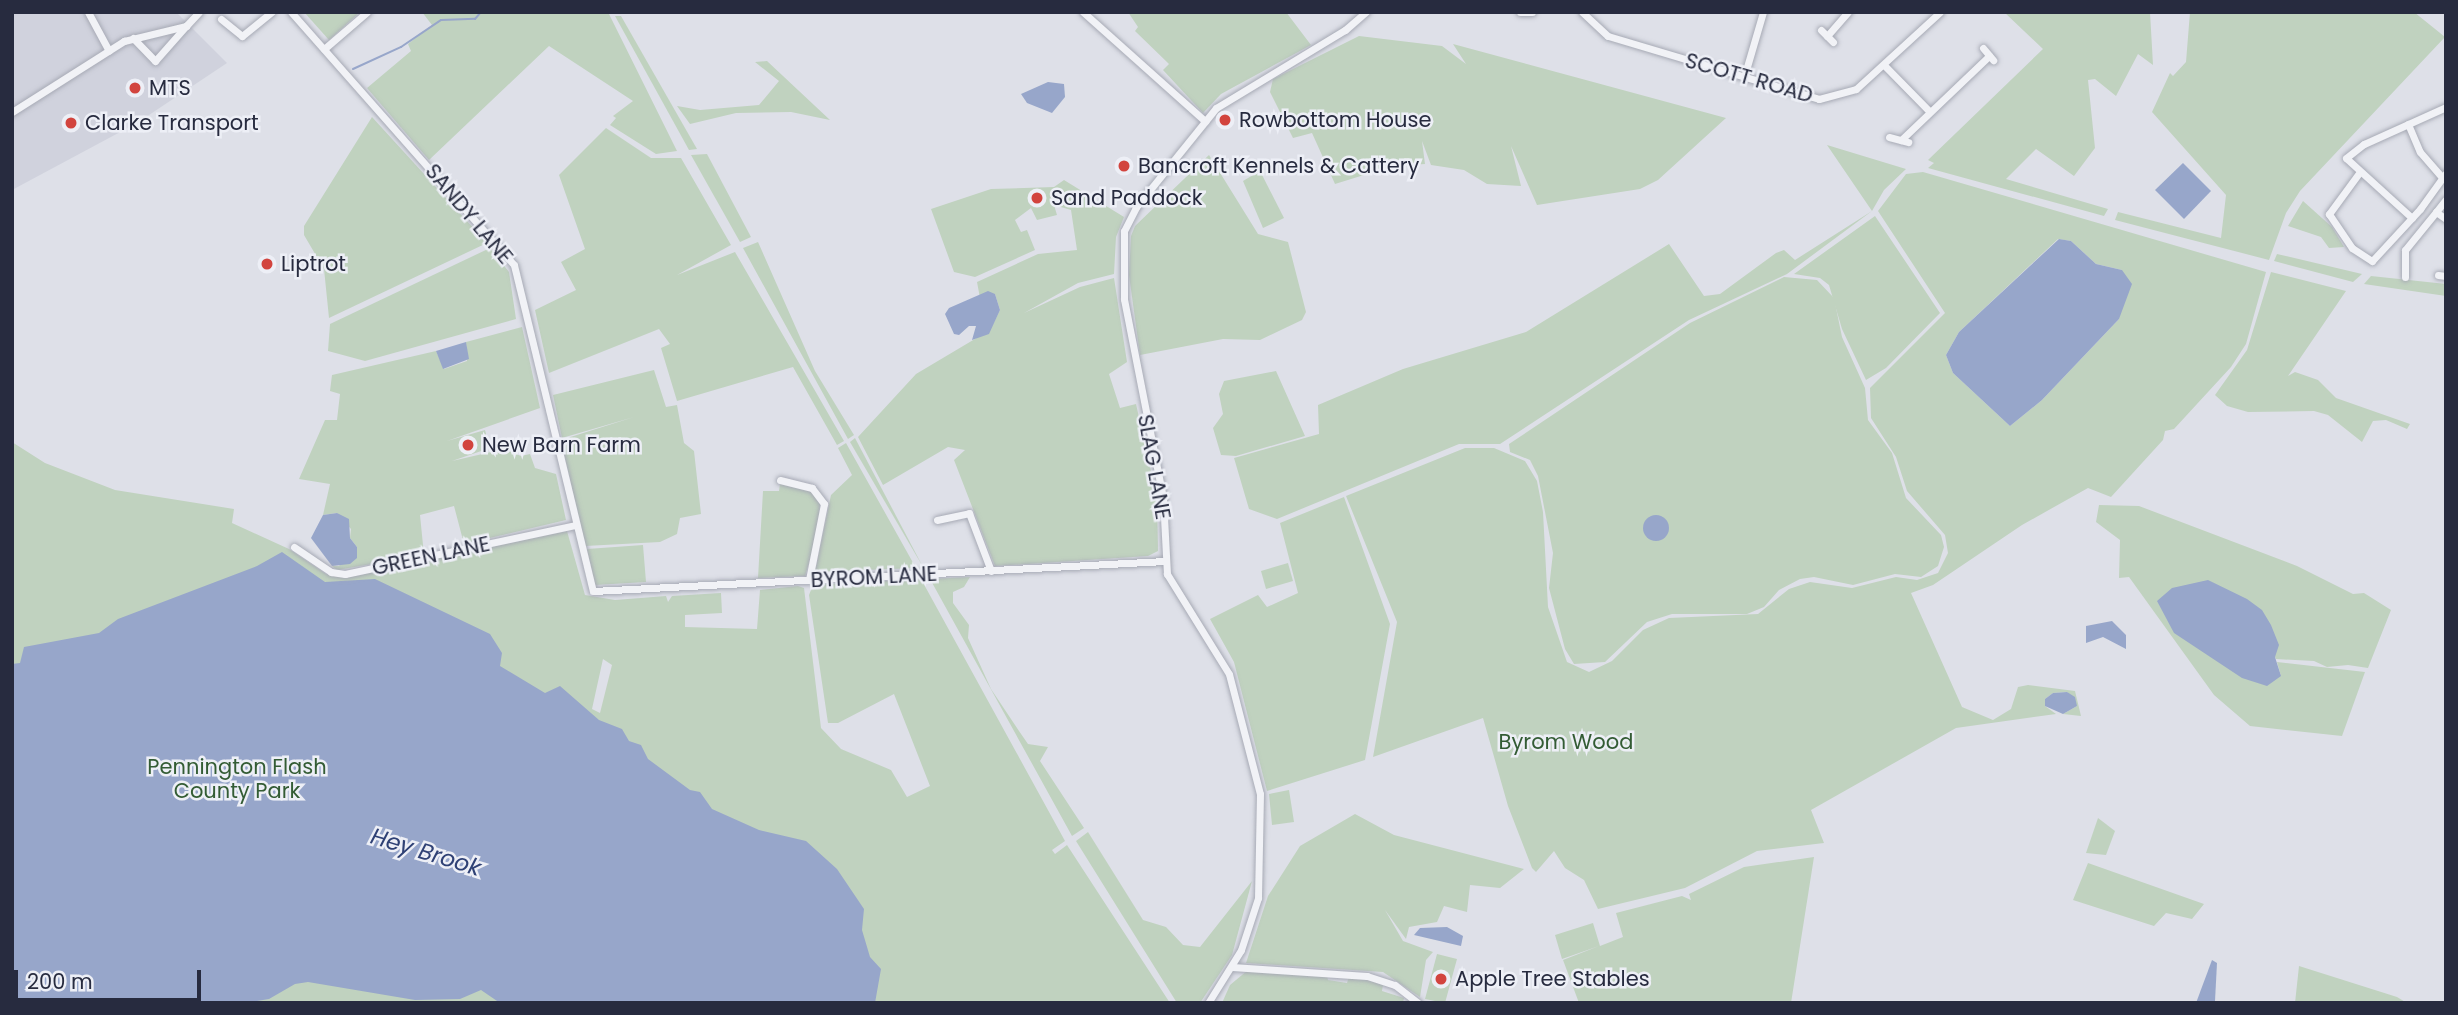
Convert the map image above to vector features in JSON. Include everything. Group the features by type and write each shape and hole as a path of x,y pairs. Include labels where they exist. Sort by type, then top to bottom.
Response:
{"street":[{"path":"88,12 109,51"},
{"path":"133,38 155,61 199,12"},
{"path":"221,19 242,36 272,12"},
{"name":"SANDY LANE","path":"290,12 514,265 588,584"},
{"path":"324,49 367,12"},
{"path":"1083,12 1205,121"},
{"name":"SLAG LANE","path":"1208,1003 1232,967 1258,898 1260,794 1230,674 1167,574 1163,498 1129,337 1121,253 1124,231 1136,206 1205,121 1234,93 1345,30 1366,12"},
{"path":"1520,12 1532,12"},
{"name":"SCOTT ROAD","path":"1582,12 1608,36 1826,99 1856,89 1940,12"},
{"path":"1744,77 1763,12"},
{"path":"1827,36 1848,12"},
{"path":"1922,12 1931,20"},
{"path":"12,112 133,38 186,26"},
{"path":"1889,137 1904,141 1928,110 1991,58 1983,48"},
{"path":"1884,65 1928,110"},
{"path":"2412,218 2359,173 2346,157 2446,107"},
{"path":"2372,261 2412,218 2444,175 2420,152 2408,124"},
{"path":"2359,173 2329,213 2353,248 2372,261 2378,269"},
{"path":"2405,277 2405,250 2446,199"},
{"path":"2436,212 2446,219"},
{"path":"780,480 812,488 824,504 809,580"},
{"path":"937,520 969,513 992,571"},
{"name":"GREEN LANE","path":"294,547 331,572 345,574 575,525"},
{"name":"BYROM LANE","path":"588,584 598,592 1165,561"},
{"path":"1232,967 1367,976 1395,985 1418,1003"}],"shaded area":[{"path":"12,12 176,12 227,63 137,123 12,190"}],"green space":[{"path":"304,12 360,12 329,40"},
{"path":"422,12 609,14 677,151 656,154 610,125 616,118 613,116 633,101 549,46 429,160 367,88 411,51 408,44 432,25"},
{"path":"1128,12 1286,12 1311,45 1221,94 1203,113 1163,70 1169,64 1135,31 1138,27"},
{"path":"2004,12 2150,12 2153,65 2138,54 2116,96 2095,79 2088,80 2095,148 2074,176 2036,149 2006,179 2108,209 2104,216 1928,168 1934,163 1928,160 2043,49"},
{"path":"2190,12 2414,12 2445,37 2300,191 2286,213 2269,260 2115,220 2118,212 2221,238 2226,195 2152,112 2170,73 2173,76 2186,62"},
{"path":"615,16 621,16 697,149 689,150"},
{"path":"1359,36 1442,46 1466,64 1453,44 1726,118 1658,180 1640,189 1537,205 1511,146 1521,186 1487,184 1464,170 1431,165 1422,141 1425,164 1393,166 1335,184 1312,133 1293,138 1270,92 1273,79"},
{"path":"767,61 830,120 791,112 736,113 690,124 677,106 700,110 759,105 779,81 755,62"},
{"path":"372,117 487,243 329,318 324,269 304,235 304,226"},
{"path":"606,128 651,158 681,158 731,245 677,275 735,252 844,441 837,445 793,367 677,401 661,348 670,344 659,329 549,373 535,310 576,290 561,262 585,249 559,175"},
{"path":"1827,145 1906,169 1884,190 1872,211"},
{"path":"707,154 751,237 740,242 691,155"},
{"path":"1209,155 1258,234 1288,242 1306,312 1302,320 1260,340 1223,339 1140,355 1129,275 1131,236 1135,226"},
{"path":"1260,171 1284,218 1263,228 1243,181"},
{"name":"Byrom Wood","path":"1923,172 2266,272 2246,344 2231,367 2174,429 2165,431 2163,440 2111,497 2088,488 2022,525 1933,585 1911,593 1962,707 1993,720 2011,709 2018,687 2028,685 2075,691 2081,716 2063,714 2077,706 2067,692 2053,693 2045,699 2045,706 2056,714 1956,728 1811,810 1824,843 1757,851 1685,888 1598,909 1584,880 1565,868 1554,851 1536,872 1532,868 1508,806 1483,718 1373,757 1397,622 1346,496 1465,448 1494,448 1525,461 1537,481 1543,512 1548,607 1567,662 1589,672 1612,661 1643,630 1669,618 1758,614 1789,589 1810,582 1852,588 1896,577 1917,580 1938,573 1948,553 1945,535 1907,491 1896,457 1871,418 1870,388 1945,313 1878,211 1906,174","holes":["2058,239 2071,241 2096,264 2122,270 2119,319 2042,400 2010,426 1953,373 1946,355 1959,332"]},
{"path":"1064,180 1124,217 1116,237 1114,274 1078,283 1024,313 1080,287 1114,278 1127,362 1109,374 1120,408 1136,404 1157,498 1158,551 1148,556 995,566 954,460 965,450 948,447 883,485 858,437 916,374 990,330 1000,310 995,294 980,298 977,282 1038,254 1077,250 1071,210 1054,205 1057,215 1037,220 1031,208 1015,220 1021,232 1027,230 1035,250 975,277 954,272 931,209 991,189 1054,187"},
{"path":"2303,201 2332,227 2344,247 2329,248 2321,237 2288,226"},
{"path":"1872,211 1787,274 1689,320 1500,444 1459,444 1277,519 1249,509 1234,458 1319,434 1318,405 1403,369 1526,332 1669,244 1704,296 1720,294 1776,253 1784,250 1795,260"},
{"path":"1875,216 1940,313 1886,368 1866,380 1842,329 1829,285 1820,278 1794,274"},
{"path":"758,242 815,371 854,435 848,439 743,248"},
{"path":"490,248 509,272 516,319 365,361 328,351 330,324"},
{"path":"2277,254 2362,274 2353,282 2274,261"},
{"path":"2271,272 2346,291 2288,376 2295,372 2318,380 2336,398 2410,424 2407,429 2386,420 2373,421 2362,442 2328,415 2314,411 2248,412 2227,406 2215,395 2247,350"},
{"path":"2371,276 2446,284 2446,296 2364,284"},
{"path":"1784,277 1817,280 1834,298 1842,337 1865,388 1868,420 1892,453 1906,498 1941,535 1944,547 1938,566 1921,577 1895,574 1853,585 1814,577 1800,579 1779,590 1764,607 1747,614 1672,614 1647,622 1605,662 1574,664 1565,649 1549,588 1553,553 1538,476 1530,460 1510,452 1509,444 1690,323"},
{"path":"522,327 540,408 447,441 485,430 490,448 452,461 504,449 521,456 530,454 535,468 556,474 566,520 464,544 454,506 420,515 424,555 337,570 332,566 339,566 357,547 350,538 351,529 337,513 323,515 330,484 299,479 325,420 337,420 340,394 330,391 332,375 436,351 444,369 467,361 466,342"},
{"path":"654,370 666,407 677,405 684,443 694,451 701,514 680,518 677,534 660,542 585,546 561,440 634,417 562,438 553,395"},
{"path":"1276,371 1305,436 1236,456 1221,455 1213,428 1223,414 1219,394 1224,381"},
{"path":"855,438 923,567 850,442"},
{"name":"Pennington Flash County Park","path":"12,442 45,463 115,490 234,509 232,523 289,549 326,574 345,578 567,531 585,595 615,600 666,596 668,602 672,596 721,593 722,613 685,615 685,627 757,629 760,590 798,586 804,588 821,728 841,749 891,770 907,797 930,786 894,694 838,723 828,723 809,595 813,585 921,579 1065,841 1052,850 1055,854 1067,845 1170,1003 12,1003","holes":["603,659 612,665 600,713 592,709"]},
{"path":"846,443 916,568 815,572 831,495 852,475 838,448"},
{"path":"780,484 805,487 820,501 819,530 805,576 758,578 763,491 779,491"},
{"path":"1344,497 1390,624 1365,760 1267,791 1234,662 1210,619 1258,595 1267,607 1298,593 1280,523"},
{"path":"2099,505 2139,506 2297,566 2353,594 2364,593 2391,610 2368,668 2348,665 2327,667 2314,661 2276,659 2247,599 2281,676 2277,662 2365,672 2342,736 2250,726 2214,695 2129,577 2119,578 2120,540 2096,522"},
{"path":"643,545 646,582 595,585 587,549"},
{"path":"1288,563 1293,581 1266,589 1261,571"},
{"path":"970,577 964,587 953,592 953,603 969,625 968,638 991,689 1028,744 1048,747 1040,761 1084,828 1072,836 930,579"},
{"path":"1289,790 1294,822 1272,825 1269,794"},
{"path":"1355,814 1394,835 1524,869 1500,888 1470,885 1467,912 1444,906 1437,922 1409,927 1406,939 1385,910 1403,941 1433,952 1426,960 1420,997 1383,972 1246,963 1268,896 1300,846"},
{"path":"2098,818 2115,831 2106,855 2086,853"},
{"path":"1088,832 1143,920 1166,927 1183,945 1200,947 1252,881 1232,955 1200,1003 1177,1003 1076,841"},
{"path":"1814,857 1791,1003 1579,1003 1563,960 1599,946 1562,959 1555,935 1593,923 1600,946 1623,937 1616,913 1682,896 1691,900 1689,894 1744,867"},
{"path":"2088,863 2204,904 2192,919 2166,913 2154,926 2073,900"},
{"name":"Apple Tree Stables","path":"1437,954 1457,959 1445,1003 1425,999"},
{"path":"2299,966 2397,997 2407,1003 2295,1003"},
{"path":"1248,970 1327,976 1328,980 1347,983 1349,977 1373,981 1383,984 1382,991 1404,998 1403,1003 1222,1003 1230,985"}],"water":[{"path":"1048,82 1064,84 1065,97 1052,113 1027,103 1021,94"},
{"path":"2183,163 2211,191 2184,219 2155,190"},
{"path":"2059,239 2071,241 2096,264 2122,270 2132,284 2119,319 2042,400 2010,426 1953,373 1946,355 1959,332"},
{"path":"988,291 995,294 1000,310 989,334 972,340 976,326 969,326 959,335 954,334 945,314 949,308"},
{"path":"466,342 469,359 443,369 436,351"},
{"path":"337,513 349,519 350,538 357,547 357,558 350,564 332,566 311,538 323,515"},
{"path":"1656,515 1665,519 1669,528 1665,537 1656,541 1647,537 1643,528 1647,519"},
{"name":"Pennington Flash County Park","path":"282,552 325,582 375,579 490,634 502,653 500,666 545,693 560,686 599,720 622,729 629,741 641,745 648,759 690,790 700,792 712,809 759,830 806,841 837,869 864,909 862,930 870,957 881,969 875,1003 500,1003 481,990 460,999 415,1000 308,982 295,984 269,999 244,1003 12,1003 12,664 20,663 24,647 99,633 118,619 257,566"},
{"path":"2208,580 2247,599 2262,610 2271,625 2279,645 2275,657 2281,676 2267,686 2242,678 2174,633 2157,601 2172,588"},
{"path":"2112,621 2126,635 2126,649 2103,637 2086,643 2086,626"},
{"path":"2067,692 2075,697 2077,706 2063,714 2045,706 2045,699 2053,693"},
{"path":"1447,927 1463,936 1461,946 1414,935 1420,928"},
{"path":"2212,960 2217,963 2215,1001 2196,1003"}],"waterway":[{"path":"353,69 401,47 441,20 475,19 481,12"}],"place":[{"name":"MTS","path":"135,88"},
{"name":"Rowbottom House","path":"1225,120"},
{"name":"Clarke Transport","path":"71,123"},
{"name":"Bancroft Kennels & Cattery","path":"1124,166"},
{"name":"Sand Paddock","path":"1037,198"},
{"name":"Liptrot","path":"267,264"},
{"name":"New Barn Farm","path":"468,445"},
{"name":"Apple Tree Stables","path":"1441,979"}],"water label":[{"name":"Hey Brook","path":"426,852"}]}
